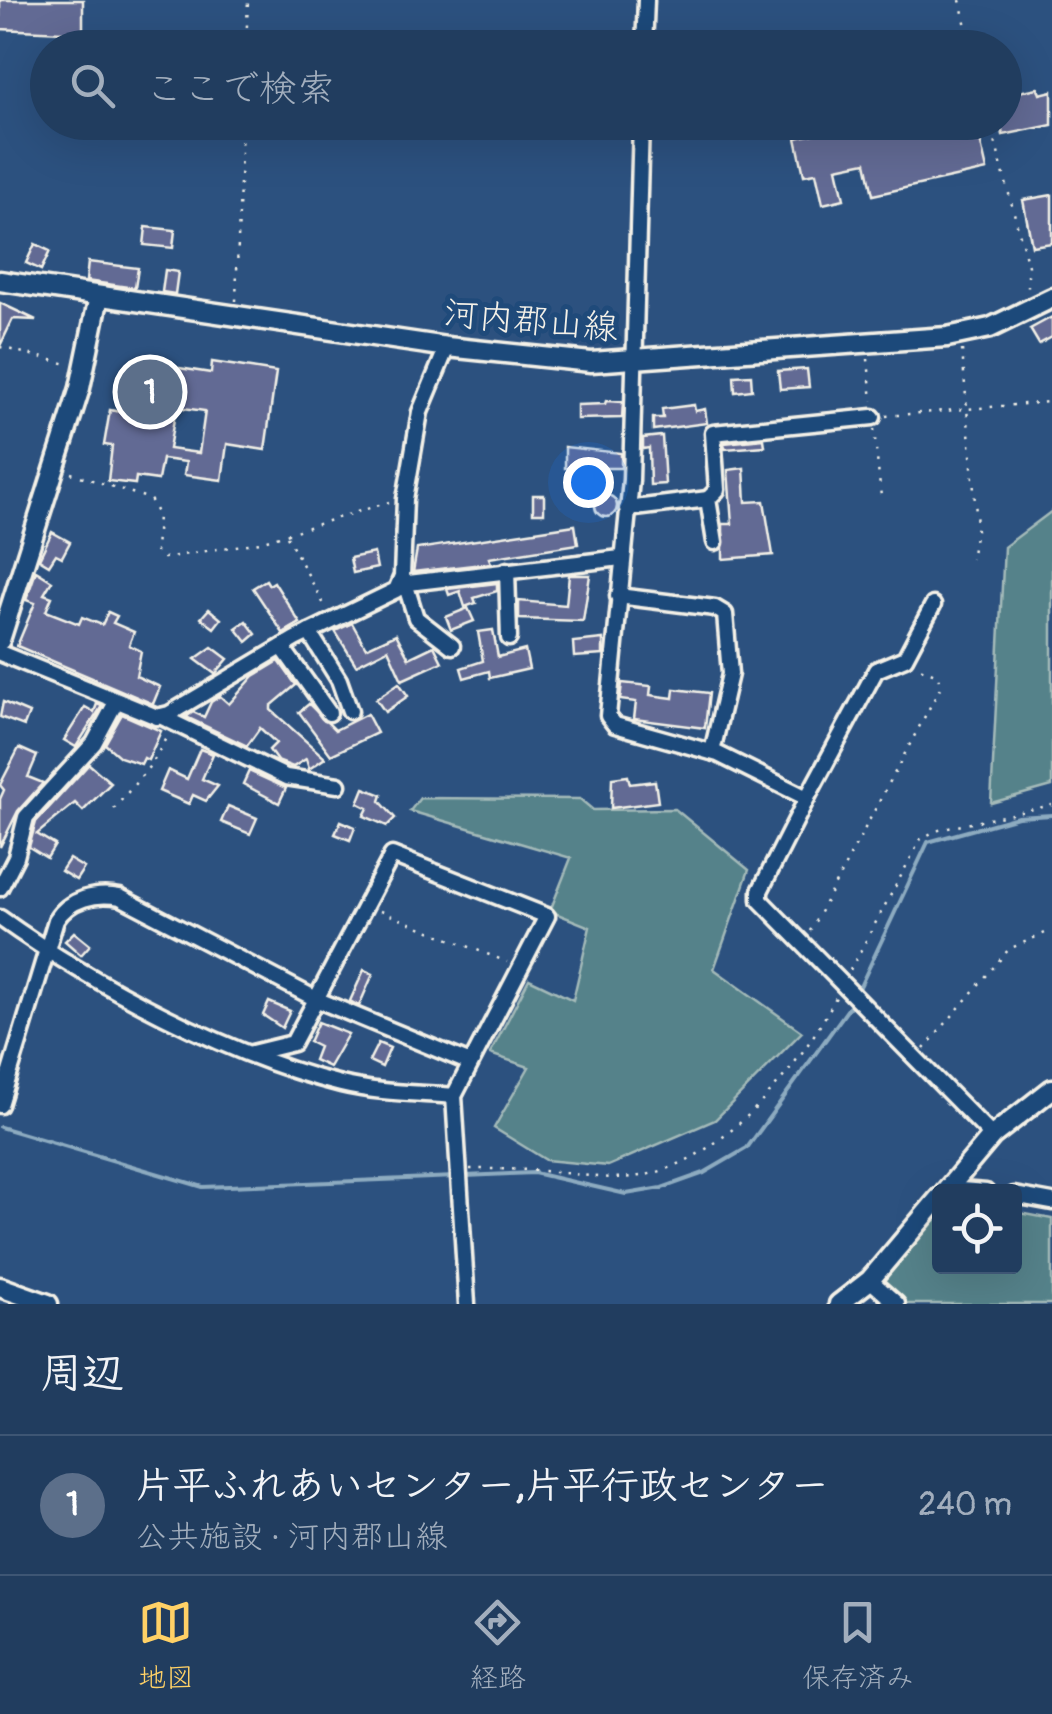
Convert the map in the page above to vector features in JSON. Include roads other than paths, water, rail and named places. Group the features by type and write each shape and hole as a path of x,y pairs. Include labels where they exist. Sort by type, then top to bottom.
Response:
{"main road":[{"name":"河内郡山線","path":"0,281 536,359 632,362 960,334 990,328 1052,298"},
{"path":"0,640 84,368 98,296"},
{"path":"951,1184 992,1136 1052,1089"},
{"path":"839,1304 870,1280 932,1206"},
{"path":"0,1286 48,1304"}],"street":[{"path":"645,30 646,0"},
{"path":"640,140 632,362 636,387 609,720 712,752 808,798"},
{"path":"447,347 420,412 405,499 402,584 416,618 452,646"},
{"path":"627,510 708,500 717,490 712,432 873,417"},
{"path":"708,500 715,542"},
{"path":"166,721 282,647 402,584 621,558"},
{"path":"507,570 509,638"},
{"path":"618,596 715,608 725,614 730,674 712,752"},
{"path":"933,606 905,658 876,670 759,895 802,945 992,1136"},
{"path":"309,632 339,680 350,711"},
{"path":"282,647 329,713"},
{"path":"0,654 166,721 286,777 319,779 338,786"},
{"path":"0,888 16,856 26,817 94,743 116,702"},
{"path":"252,1053 289,1046 318,1000 390,858 400,855 546,916 468,1062 454,1096 466,1304"},
{"path":"0,1104 56,920 66,906 109,895 318,1000 468,1062"},
{"path":"0,918 106,985 252,1053 346,1086 454,1096"},
{"path":"1022,1196 1052,1202"},
{"path":"870,1280 897,1304"}],"waterway":[{"path":"857,993 928,842 1018,817 1052,815"},
{"path":"465,1176 534,1173 626,1194 662,1188 704,1173 747,1148 853,1002"},
{"path":"0,1127 203,1187 456,1177"}],"place":[{"name":"片平ふれあいセンター,片平行政センター","path":"150,392"}]}
